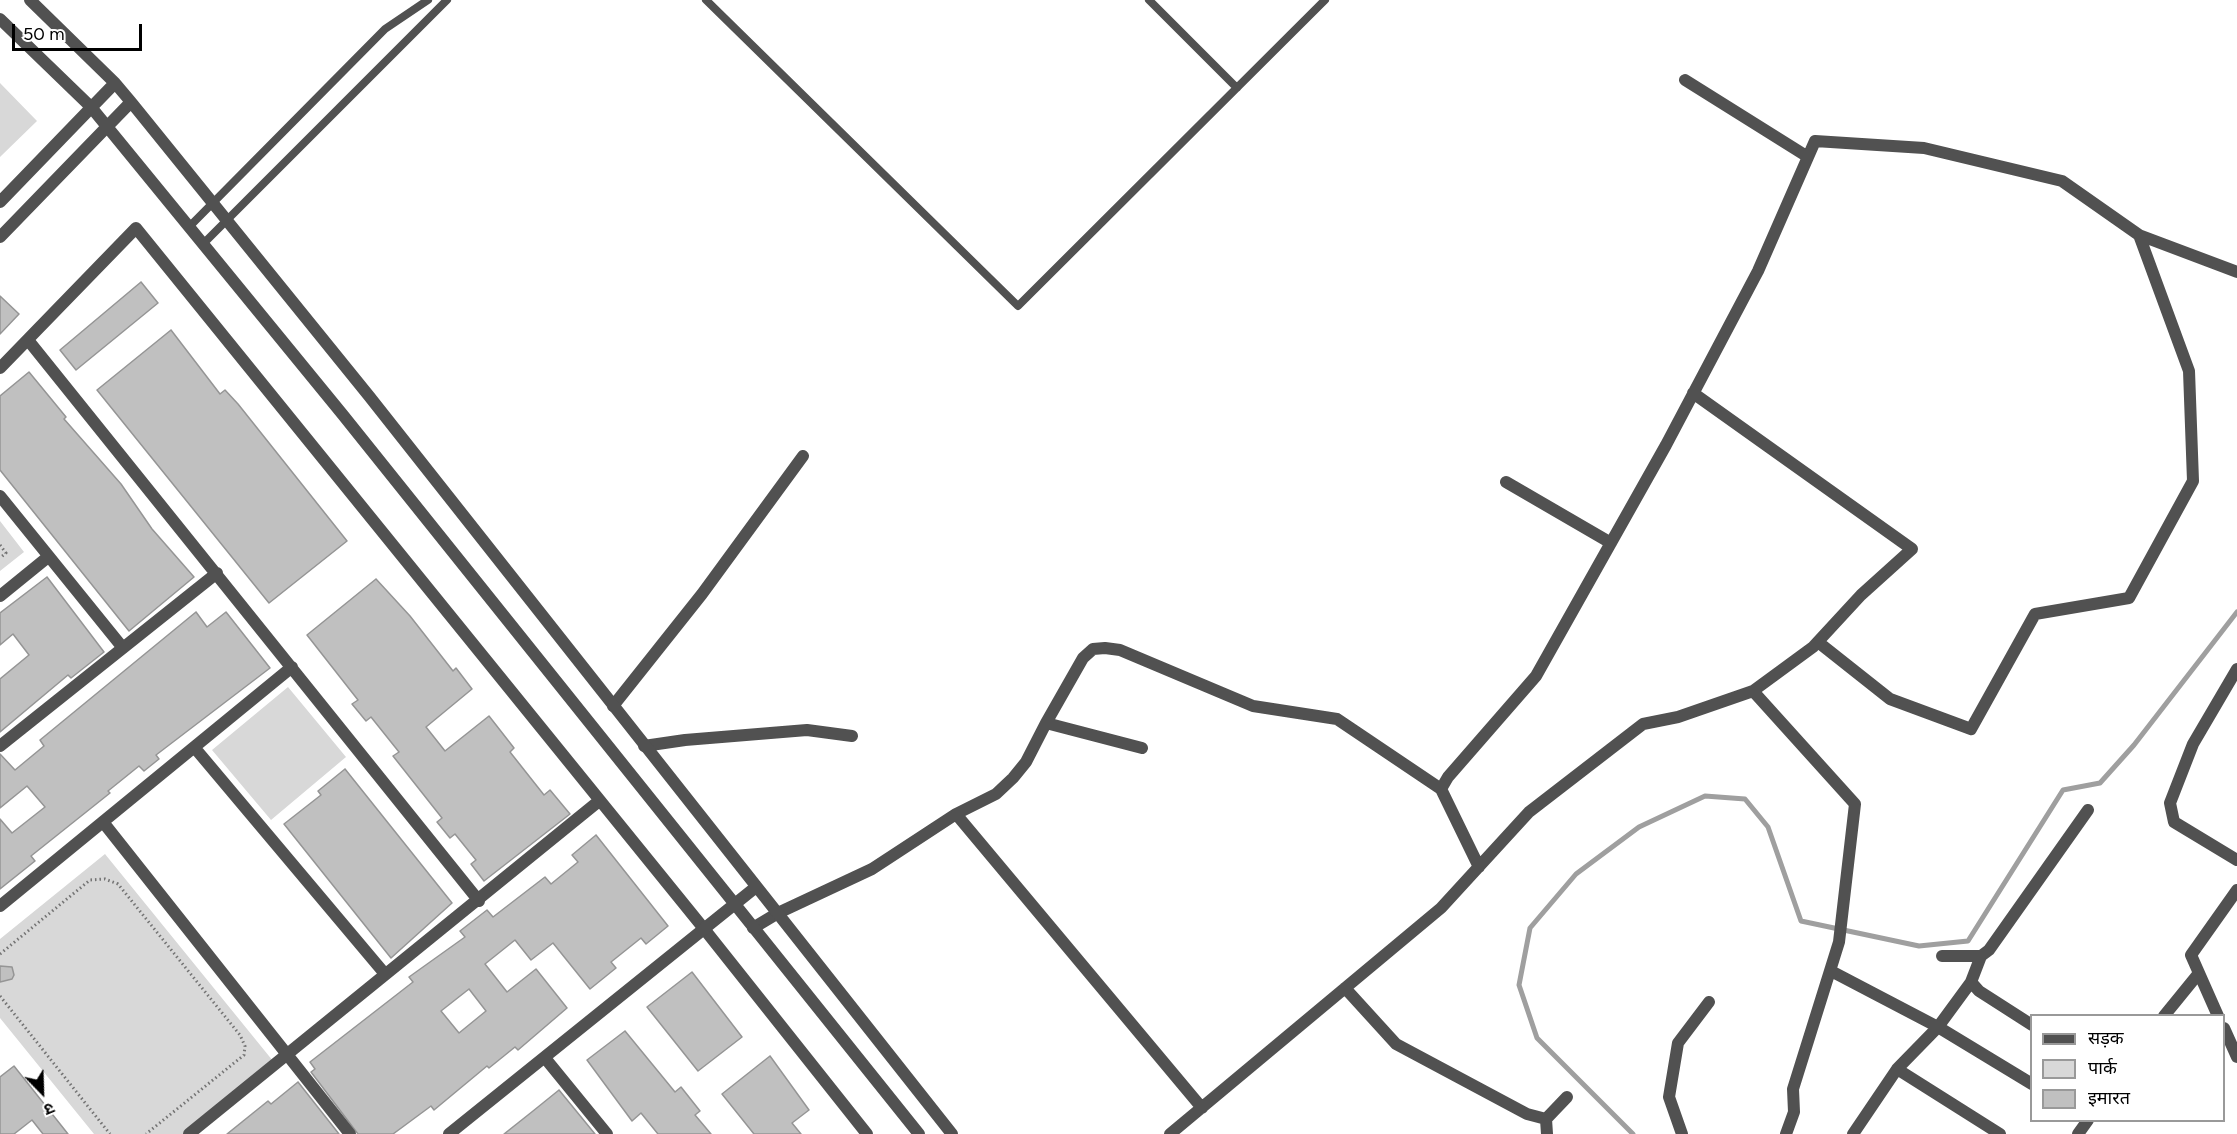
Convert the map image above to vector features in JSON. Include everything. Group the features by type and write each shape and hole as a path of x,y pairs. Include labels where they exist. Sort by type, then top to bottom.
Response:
{"street":[{"path":"30,0 115,83 131,102 614,706 952,1134"},
{"path":"0,19 91,107 919,1134"},
{"path":"1685,80 1808,156"},
{"path":"0,202 115,83"},
{"path":"0,237 131,102"},
{"path":"1441,789 1536,676 1694,393 1758,271 1815,141 1924,148 2062,181 2139,235 2237,272"},
{"path":"0,368 136,228 705,930 867,1134"},
{"path":"1818,642 1890,699 1971,729 2036,614 2128,598 2193,480 2189,371 2139,235"},
{"path":"28,340 479,901"},
{"path":"1170,1134 1441,908 1528,812 1643,724 1678,717 1753,691 1818,642 1861,595 1912,549 1694,393"},
{"path":"614,706 702,594 803,456"},
{"path":"1506,482 1611,543"},
{"path":"0,496 123,648"},
{"path":"0,596 48,557"},
{"path":"0,746 217,573"},
{"path":"753,928 778,913 872,869 956,814 996,794 1026,762 1083,658 1093,649 1105,648 1130,654 1253,705 1337,719 1441,789 1479,867"},
{"path":"0,906 292,667"},
{"path":"2237,669 2193,744 2170,804 2174,822 2237,860"},
{"path":"1753,691 1855,804 1839,942 1793,1089 1794,1112 1786,1134"},
{"path":"1046,723 1142,748"},
{"path":"644,746 685,740 807,730 852,736"},
{"path":"194,747 385,974"},
{"path":"189,1134 385,974 479,901 599,801"},
{"path":"1853,1134 1897,1070 1938,1027 1971,982 1981,956 1989,950 2088,810"},
{"path":"956,814 1202,1108"},
{"path":"103,822 350,1134"},
{"path":"449,1134 736,906 756,887"},
{"path":"2217,1014 2191,955 2237,890"},
{"path":"1942,956 1981,956"},
{"path":"1831,971 1938,1027 2030,1083"},
{"path":"2166,1014 2199,973"},
{"path":"1971,982 1979,991 2030,1024"},
{"path":"1345,988 1396,1044 1527,1114 1546,1119"},
{"path":"1682,1134 1670,1097 1678,1043 1709,1002"},
{"path":"2225,1032 2237,1057"},
{"path":"545,1058 607,1134"},
{"path":"1897,1070 2000,1134"},
{"path":"1547,1134 1546,1119 1567,1097"}],"lane":[{"path":"189,227 384,29 428,0"},
{"path":"203,244 447,0"},
{"path":"706,0 1018,306 1325,0"},
{"path":"1149,0 1237,88"}],"path":[{"path":"0,545 6,553 0,558"},
{"path":"0,954 90,880 105,879 118,884 240,1035 245,1046 244,1054 146,1134"},
{"path":"0,996 110,1134"}],"green space":[{"path":"0,83 37,121 0,157"},
{"path":"0,521 24,552 0,571"},
{"path":"288,687 346,757 271,820 212,750"},
{"path":"105,854 273,1061 183,1134 94,1134 0,1018 0,939"}],"building":[{"path":"141,282 158,303 76,370 60,350"},
{"path":"0,296 19,314 0,334"},
{"path":"171,330 220,394 225,390 238,404 347,541 269,603 97,390"},
{"path":"29,372 66,417 64,419 121,484 152,529 194,577 129,631 0,470 0,396"},
{"path":"47,577 104,652 71,678 68,675 0,732 0,679 29,655 13,634 0,645 0,613"},
{"path":"376,579 410,616 453,671 456,668 472,689 426,727 445,751 489,716 514,748 510,752 544,795 550,790 570,814 484,881 471,864 476,860 455,834 450,838 437,822 442,818 393,756 399,752 371,717 366,721 352,704 358,700 307,635"},
{"path":"196,612 207,627 226,612 270,668 156,755 159,759 144,771 139,766 108,791 110,793 31,856 35,861 0,889 0,819 12,833 45,807 27,786 0,808 0,754 15,770 44,746 40,740"},
{"path":"345,769 452,903 391,958 284,824 321,795 318,791"},
{"path":"596,835 668,926 646,944 641,938 611,962 616,968 590,989 553,943 531,960 515,940 485,964 507,992 536,969 567,1008 518,1050 515,1047 489,1068 487,1066 434,1110 431,1106 393,1134 358,1134 311,1072 315,1069 310,1062 413,982 409,977 465,937 460,931 487,910 493,917 545,877 551,884 578,862 572,855","holes":["469,989 486,1011 459,1033 441,1011"]},
{"path":"0,966 12,967 14,975 12,979 0,982"},
{"path":"692,972 742,1037 698,1071 647,1007"},
{"path":"625,1031 675,1092 681,1087 700,1111 695,1115 711,1134 658,1134 641,1113 632,1121 587,1060"},
{"path":"770,1056 809,1110 792,1123 801,1134 754,1134 722,1094"},
{"path":"14,1066 68,1134 43,1134 32,1120 14,1134 0,1134 0,1077"},
{"path":"298,1082 339,1134 227,1134 268,1101 271,1104"},
{"path":"559,1090 595,1134 504,1134 533,1111"}],"waterway":[{"path":"1633,1134 1537,1038 1519,985 1530,928 1576,874 1639,827 1705,796 1745,799 1768,827 1801,921 1919,946 1968,941 2063,790 2100,783 2134,745 2237,612"}]}
